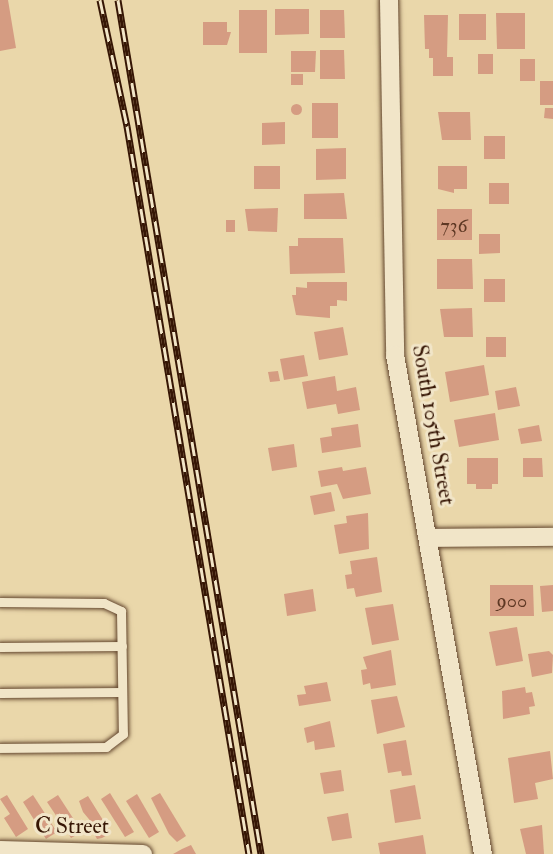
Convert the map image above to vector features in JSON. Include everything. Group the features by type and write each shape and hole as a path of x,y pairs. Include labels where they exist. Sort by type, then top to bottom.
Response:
{"street":[{"name":"South 105th Street","path":"389,0 392,321 404,420 429,538 483,854"},
{"path":"429,538 553,537"},
{"name":"C Street","path":"0,850 143,853"}],"lane":[{"path":"0,602 104,603 121,611 123,734 106,747 0,748"},
{"path":"0,646 122,646"},
{"path":"0,693 122,692"}],"building":[{"path":"0,0 8,0 16,48 0,51"},
{"path":"275,9 309,9 309,34 275,35"},
{"path":"239,10 267,10 267,53 239,53"},
{"path":"320,10 344,10 345,38 320,38"},
{"path":"496,13 525,13 525,49 497,49"},
{"path":"459,14 486,14 486,40 459,40"},
{"path":"424,15 448,15 447,57 453,57 453,76 433,76 433,58 429,58 429,49 425,49"},
{"path":"203,22 227,22 227,32 231,32 227,45 203,45"},
{"path":"320,50 344,50 345,79 320,79"},
{"path":"291,51 316,51 315,72 291,72"},
{"path":"478,54 493,54 493,74 478,74"},
{"path":"520,59 535,59 535,81 520,81"},
{"path":"291,74 303,74 303,85 291,85"},
{"path":"540,81 553,81 553,105 540,105"},
{"path":"296,103 302,109 296,115 290,109"},
{"path":"312,103 338,103 338,138 312,138"},
{"path":"545,108 553,108 553,119 544,118"},
{"path":"438,112 470,112 471,140 442,140"},
{"path":"285,122 285,144 262,145 262,123"},
{"path":"484,136 505,136 505,159 484,159"},
{"path":"346,148 346,179 316,180 316,149"},
{"path":"254,166 280,166 280,189 254,189"},
{"path":"438,166 467,166 467,189 454,189 454,193 438,189"},
{"path":"489,183 509,183 509,204 489,204"},
{"path":"344,193 347,219 304,219 304,194"},
{"path":"278,208 277,232 248,231 245,209"},
{"path":"437,209 472,209 472,240 437,240"},
{"path":"226,220 235,220 235,232 226,232"},
{"path":"479,234 500,234 500,253 479,254"},
{"path":"298,238 343,238 345,273 290,274 289,246 298,246"},
{"path":"437,259 472,259 473,289 437,289"},
{"path":"484,279 505,279 505,302 484,302"},
{"path":"307,282 347,282 347,301 337,300 337,306 330,306 330,318 296,315 292,295 296,295 296,287 307,288"},
{"path":"472,308 473,337 444,337 440,309"},
{"path":"343,327 348,355 319,360 314,332"},
{"path":"486,337 506,337 506,357 486,357"},
{"path":"304,355 308,376 284,380 280,359"},
{"path":"484,365 489,395 450,402 445,372"},
{"path":"278,371 280,381 270,382 268,372"},
{"path":"335,376 337,391 356,387 360,410 338,414 336,404 307,409 302,382"},
{"path":"516,387 520,406 498,410 495,391"},
{"path":"495,413 499,440 459,447 454,420"},
{"path":"358,424 361,447 322,453 320,438 332,436 331,428"},
{"path":"539,425 542,441 521,444 518,429"},
{"path":"294,444 297,467 272,471 268,448"},
{"path":"467,458 498,458 498,484 492,484 492,489 476,489 476,484 467,484"},
{"path":"523,458 542,458 543,477 523,477"},
{"path":"342,467 343,471 366,467 371,494 343,499 337,484 321,487 318,471"},
{"path":"331,492 335,511 314,515 310,496"},
{"path":"368,513 369,549 339,554 334,525 347,523 346,516"},
{"path":"377,557 382,592 356,597 354,588 347,589 345,575 352,574 350,561"},
{"path":"490,585 533,585 534,616 490,616"},
{"path":"553,585 553,611 542,612 540,586"},
{"path":"313,589 316,611 287,616 284,594"},
{"path":"393,604 399,640 372,645 365,608"},
{"path":"517,627 523,661 496,666 489,632"},
{"path":"391,650 396,685 371,689 370,683 363,685 361,670 367,669 363,657"},
{"path":"549,651 553,655 552,673 532,677 528,654"},
{"path":"327,682 331,701 299,706 297,695 306,694 304,686"},
{"path":"525,687 526,693 532,692 535,706 529,707 530,714 503,719 502,691"},
{"path":"397,696 405,727 377,734 371,700"},
{"path":"330,721 335,747 315,750 314,741 307,743 304,728"},
{"path":"406,740 412,775 402,776 401,771 388,773 383,744"},
{"path":"550,751 553,779 535,783 538,799 514,803 508,758"},
{"path":"341,770 344,791 324,794 320,773"},
{"path":"415,785 421,819 395,823 390,790"},
{"path":"110,793 134,832 125,837 101,799"},
{"path":"160,793 186,836 177,842 169,834 151,798"},
{"path":"137,794 159,832 149,838 126,801"},
{"path":"7,795 28,829 16,837 4,818 10,814 0,799"},
{"path":"33,795 57,832 46,839 23,802"},
{"path":"58,795 82,832 71,838 47,802"},
{"path":"88,796 111,833 102,838 97,839 90,826 93,824 83,812 79,801"},
{"path":"348,813 352,838 332,841 327,817"},
{"path":"542,825 544,854 526,854 520,829"},
{"path":"423,835 426,854 380,854 378,843"},
{"path":"191,845 196,854 173,854 182,849"}],"railway":[{"path":"100,0 127,126 249,854"},
{"path":"118,0 261,854"}]}
